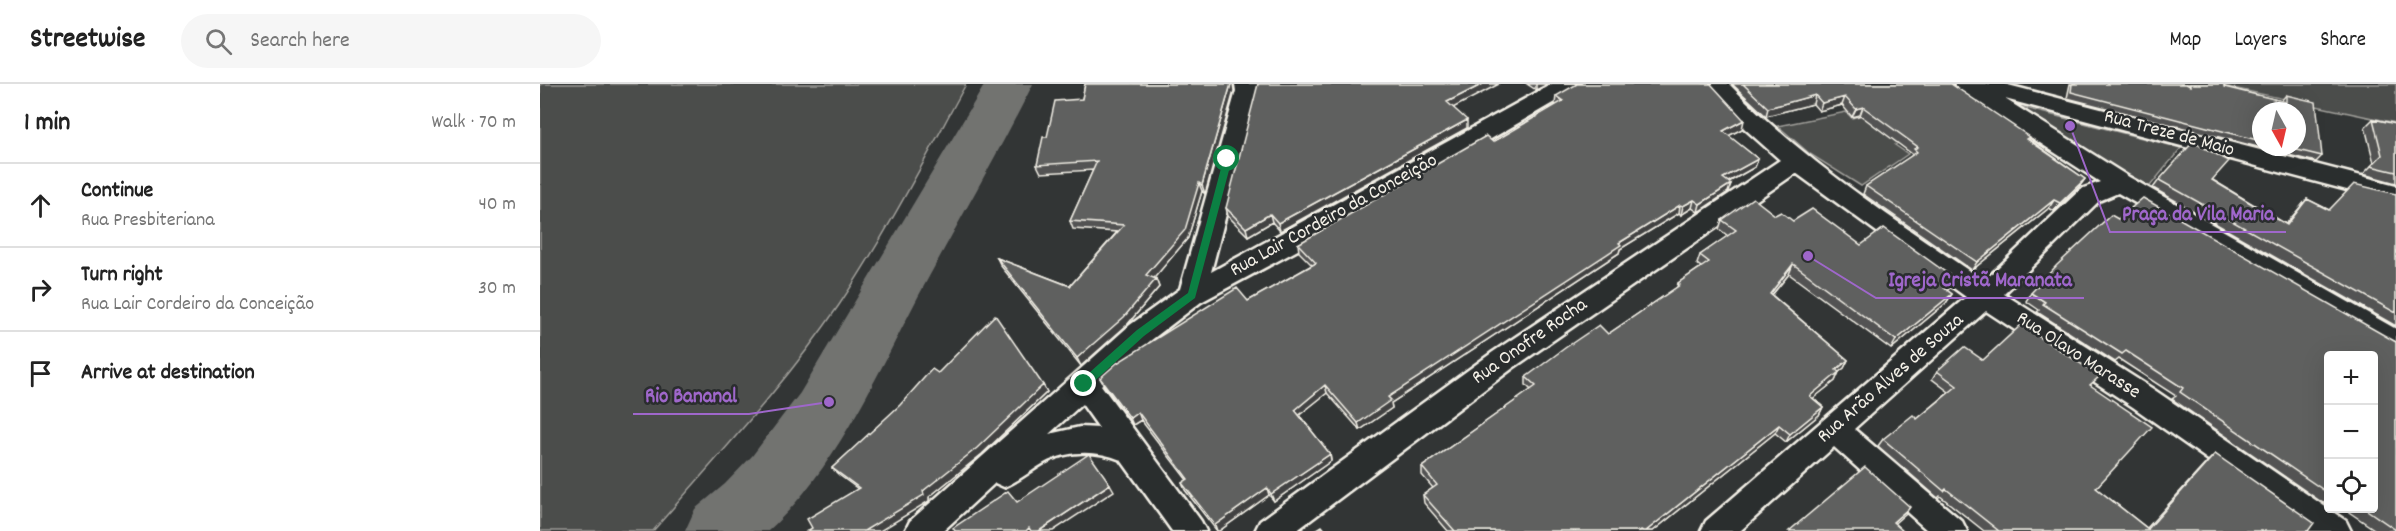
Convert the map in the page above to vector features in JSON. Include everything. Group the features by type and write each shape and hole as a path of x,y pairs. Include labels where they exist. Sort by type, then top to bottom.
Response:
{"street":[{"name":"Rua Lair Cordeiro da Conceição","path":"921,531 1140,333 1192,295 1312,230 1569,84"},
{"name":"Rua Olavo Marasse","path":"1716,84 1752,122 1796,162 1984,296 2143,398 2335,531"},
{"path":"1965,84 2120,183 2396,342"},
{"name":"Rua Treze de Maio","path":"1976,84 2396,194"},
{"path":"1192,295 1251,86"},
{"name":"Rua Onofre Rocha","path":"1271,531 1503,360 1796,162"},
{"name":"Rua Arão Alves de Souza","path":"1717,531 1984,296 2090,195 2120,183"},
{"path":"1084,384 1190,531"},
{"path":"1834,429 1951,531"},
{"path":"927,531 1012,466 1040,450 1091,438 1111,441 1131,450"}],"shaded area":[{"path":"540,84 966,84 889,224 818,335 773,393 653,531 540,531"},
{"path":"2214,84 2396,84 2396,123 2306,102"},
{"path":"2010,104 2181,148 2146,191"},
{"path":"1846,112 1852,118 1875,112 1901,141 1895,145 1908,154 1861,186 1810,154 1778,126"}],"building":[{"path":"1085,84 1231,84 1202,185 1199,183 1185,230 1146,275 1156,279 1124,317 1077,358 997,258 1070,286 1124,225 1070,221 1097,161 1037,165 1043,137 1047,137 1055,101 1082,99"},
{"path":"1258,84 1483,84 1447,102 1467,120 1278,223 1270,214 1246,228 1226,208"},
{"path":"1577,84 1711,84 1744,120 1723,131 1758,159 1723,178 1731,184 1700,204 1694,200 1683,206 1680,205 1619,243 1621,245 1388,397 1391,400 1358,423 1325,385 1295,410 1330,454 1271,494 1267,488 1215,525 1182,483 1188,479 1138,412 1130,418 1100,378 1117,363 1237,288 1248,301 1316,263 1298,244 1486,136 1493,142 1563,101 1556,96"},
{"path":"1743,84 1951,84 2030,137 2027,139 2085,179 2060,203 2054,200 1977,262 1866,186 1917,152 1914,149 1918,147 1863,107 1856,109 1845,97 1822,103 1815,95 1768,108"},
{"path":"2072,84 2186,84 2190,86 2190,84 2224,84 2224,87 2286,102 2252,102 2252,139 2071,92"},
{"path":"2286,95 2316,102 2322,156 2306,152 2306,102 2286,102"},
{"path":"2373,119 2396,124 2396,172 2371,166 2382,155"},
{"path":"2193,142 2229,161 2212,180 2287,225 2307,199 2329,210 2354,184 2396,194 2396,313 2159,180"},
{"path":"1753,198 1775,215 1781,212 1793,221 1812,209 1861,245 1884,228 1955,279 1944,288 1952,294 1896,340 1793,264 1770,294 1848,360 1836,370 1839,372 1810,396 1823,407 1790,434 1779,425 1646,531 1455,531 1423,495 1437,485 1422,467 1536,386 1526,377 1565,348 1599,325 1608,334 1680,285 1678,283 1709,262 1700,255 1736,230 1722,220"},
{"path":"2143,198 2396,342 2396,530 2371,513 2378,513 2378,351 2324,351 2324,490 2180,392 2183,388 2126,351 2122,354 2043,304 2045,302 2031,293 2057,265 2111,215 2118,219"},
{"path":"995,315 1043,385 977,448 923,491 924,495 864,531 807,531 812,528 807,519 859,488 832,468 900,405 932,369 938,373"},
{"path":"2021,325 2100,376 2090,385 2152,427 2096,488 2148,529 2215,454 2314,523 2308,531 1999,531 1946,489 1944,491 1883,439 1913,415 1917,419 1957,386 1937,371 1964,347 1983,360"},
{"path":"1089,454 1110,484 1039,531 1031,531 1029,528 1026,531 955,531 953,528 1008,491 1017,502"},
{"path":"1865,467 1910,507 1893,522 1903,531 1789,531"},
{"path":"1322,526 1326,531 1314,531"}],"waterway":[{"path":"719,531 748,506 775,477 822,412 1009,84"}],"place":[{"name":"Praça da Vila Maria","path":"2070,126"},
{"name":"Igreja Cristã Maranata","path":"1808,256"},
{"name":"Rio Bananal","path":"829,402"}],"route":[{"path":"1084,384 1140,333 1192,295 1227,159"}]}
